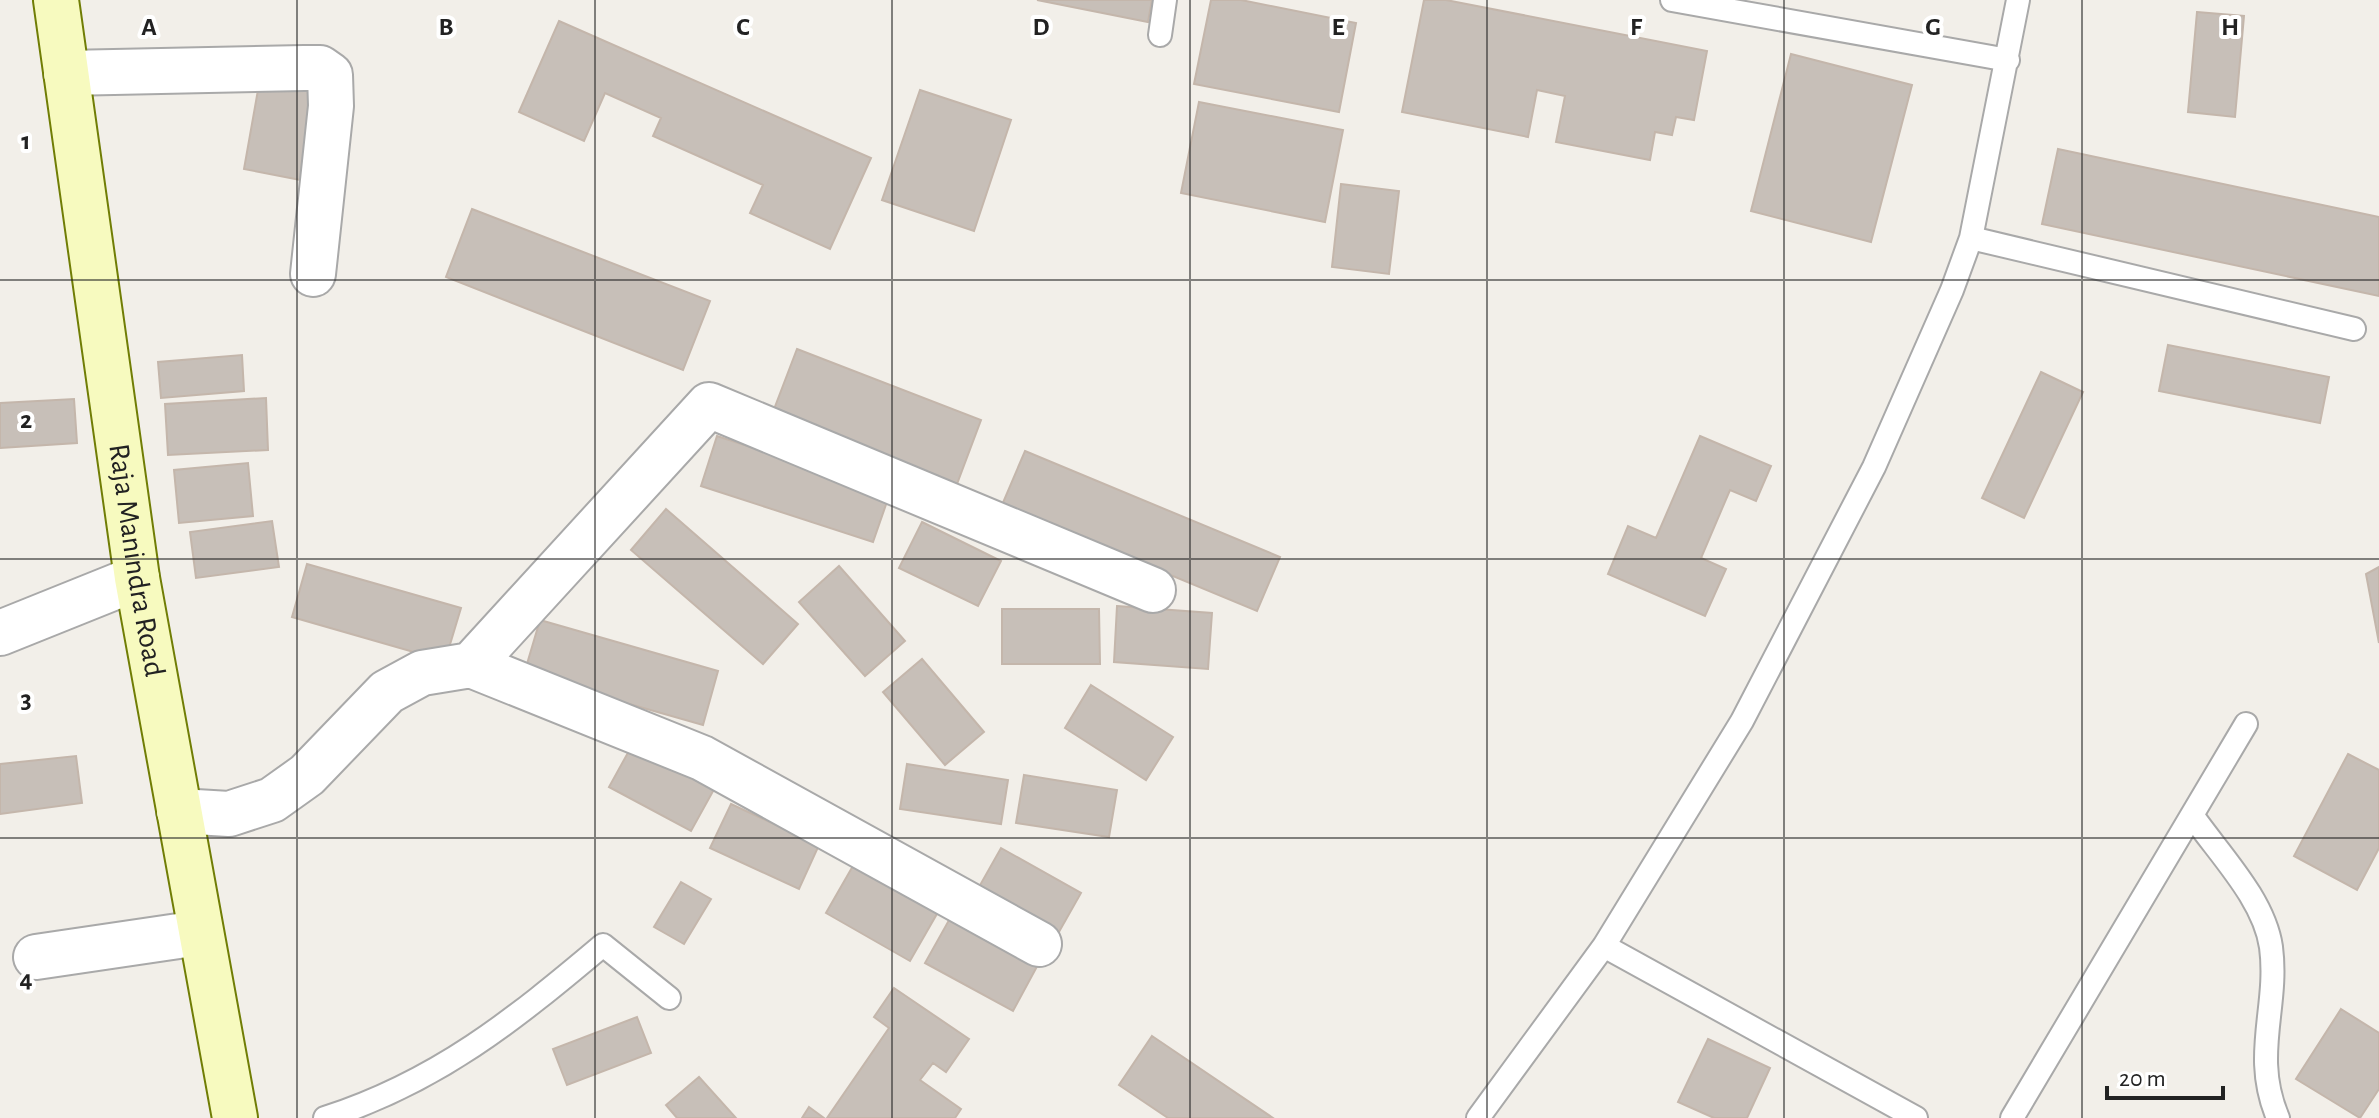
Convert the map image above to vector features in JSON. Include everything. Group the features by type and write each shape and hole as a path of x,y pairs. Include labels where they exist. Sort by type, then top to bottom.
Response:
{"street":[{"name":"Raja Manindra Road","path":"56,0 137,578 235,1118"},
{"path":"66,73 320,68 330,75 331,106 313,274"},
{"path":"471,665 709,405 1153,590"},
{"path":"0,633 137,578"},
{"path":"179,811 229,814 272,800 307,775 387,692 422,673 471,665 702,758 1039,944"},
{"path":"36,957 199,933"}],"lane":[{"path":"1160,35 1165,0"},
{"path":"1672,0 2008,60"},
{"path":"1478,1118 1604,946 1742,721 1874,467 1952,290 1971,238 2018,0"},
{"path":"1971,238 2354,329"},
{"path":"2012,1118 2246,724"},
{"path":"2192,815 2252,899 2271,945 2272,976 2263,1057 2278,1118"},
{"path":"325,1118 377,1101 454,1060 517,1018 603,945 669,998"},
{"path":"1604,946 1916,1118"}],"building":[{"path":"1037,0 1152,0 1148,22"},
{"path":"1211,0 1241,0 1356,23 1339,112 1194,84"},
{"path":"1424,0 1446,0 1707,51 1694,120 1676,117 1672,135 1655,132 1650,160 1556,142 1565,96 1537,90 1528,137 1402,112"},
{"path":"2197,12 2244,16 2235,117 2188,112"},
{"path":"559,21 871,158 830,249 750,213 763,185 653,136 661,118 605,93 584,141 519,112"},
{"path":"1791,54 1912,85 1871,242 1751,211"},
{"path":"261,73 329,85 311,182 244,169"},
{"path":"920,90 1011,120 974,231 882,200"},
{"path":"1199,102 1343,130 1325,222 1181,193"},
{"path":"2058,149 2379,217 2379,296 2042,224"},
{"path":"1341,184 1399,191 1389,274 1332,267"},
{"path":"472,209 710,301 683,370 446,277"},
{"path":"2168,345 2329,377 2320,423 2159,391"},
{"path":"797,349 981,420 957,484 773,412"},
{"path":"242,355 244,391 161,398 158,362"},
{"path":"2041,372 2083,392 2024,518 1982,498"},
{"path":"266,398 268,450 168,455 165,404"},
{"path":"74,399 77,443 0,448 0,403"},
{"path":"717,436 890,493 873,542 701,486"},
{"path":"1700,436 1771,466 1756,501 1730,490 1701,558 1726,569 1705,616 1608,574 1628,526 1656,538"},
{"path":"1025,451 1280,557 1257,611 1002,505"},
{"path":"248,463 253,516 179,523 174,470"},
{"path":"666,509 798,624 763,664 631,550"},
{"path":"272,521 279,567 196,578 190,532"},
{"path":"922,522 1001,561 978,606 899,568"},
{"path":"307,564 461,608 445,661 292,617"},
{"path":"839,566 905,641 865,676 799,602"},
{"path":"2379,567 2379,643 2366,574"},
{"path":"1117,606 1212,613 1208,669 1114,662"},
{"path":"1002,609 1099,609 1100,664 1002,664"},
{"path":"540,620 718,671 703,725 524,674"},
{"path":"922,659 984,732 945,765 883,692"},
{"path":"1091,685 1173,737 1146,780 1065,728"},
{"path":"635,740 717,784 691,831 609,787"},
{"path":"2348,754 2379,770 2379,848 2357,890 2294,856"},
{"path":"76,756 82,803 0,814 0,764"},
{"path":"907,764 1008,780 1001,824 900,809"},
{"path":"1024,775 1117,790 1109,837 1016,823"},
{"path":"731,804 819,845 799,889 710,848"},
{"path":"1001,848 1081,893 1055,939 975,894"},
{"path":"854,864 938,912 910,961 826,913"},
{"path":"681,882 711,899 684,944 654,927"},
{"path":"953,913 1040,961 1013,1011 925,963"},
{"path":"894,988 969,1039 946,1072 933,1063 920,1080 961,1109 955,1118 827,1118 889,1028 874,1017"},
{"path":"2341,1009 2379,1033 2379,1089 2360,1118 2296,1079"},
{"path":"637,1017 651,1053 567,1085 553,1049"},
{"path":"1152,1036 1273,1118 1168,1118 1119,1085"},
{"path":"1708,1039 1770,1068 1747,1118 1714,1118 1678,1102"},
{"path":"699,1077 736,1118 677,1118 666,1105"},
{"path":"809,1107 824,1118 802,1118"}]}
